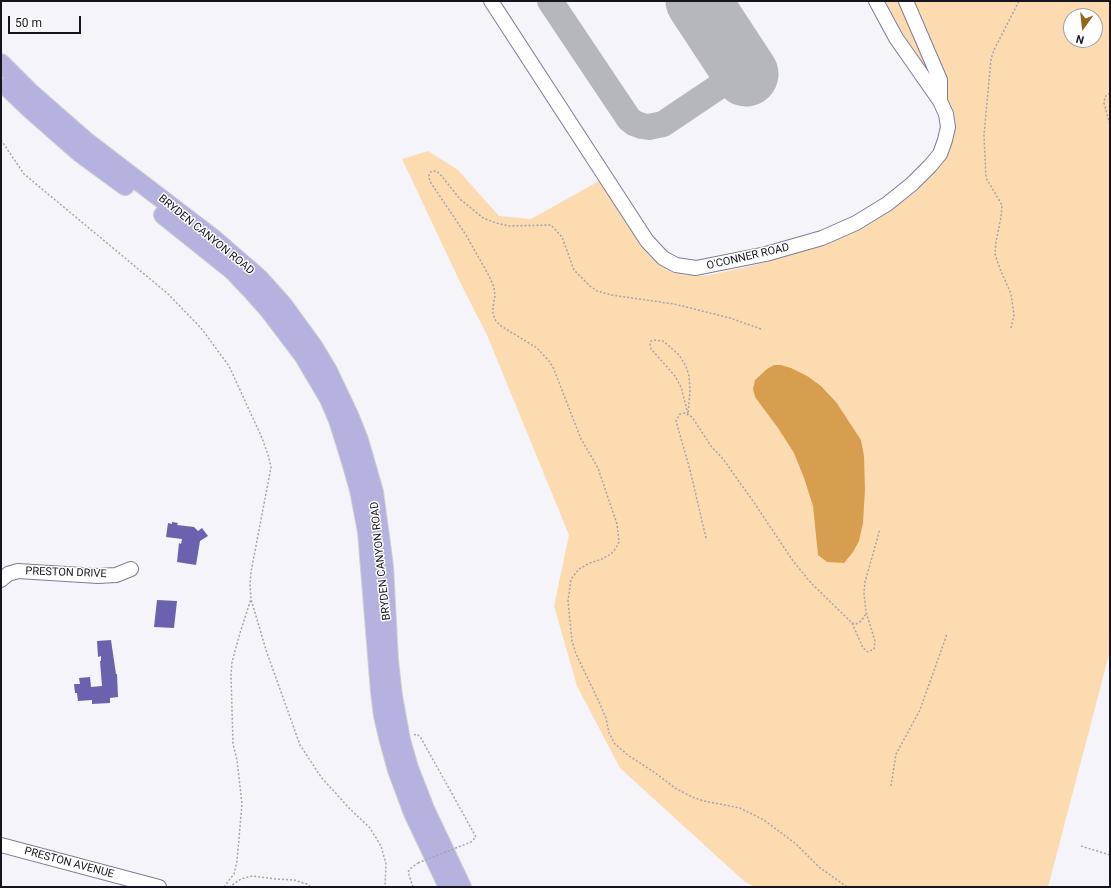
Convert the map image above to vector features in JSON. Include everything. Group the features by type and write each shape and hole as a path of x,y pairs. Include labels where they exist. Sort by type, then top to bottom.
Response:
{"main road":[{"name":"BRYDEN CANYON ROAD","path":"1,63 31,93 87,142 214,239 259,278 284,306 313,346 328,371 359,440 374,492 384,566 389,660 393,696 401,740 409,768 425,809 462,887"},
{"name":"BRYDEN CANYON ROAD","path":"1,80 30,109 80,153 130,190 233,271 268,309 303,355 320,382 338,420 359,490 368,539 374,631 380,692 383,716 389,741 397,770 413,813 448,887"}],"street":[{"name":"O'CONNER ROAD","path":"491,1 647,241 663,258 676,265 696,268 708,267 766,254 822,238 856,223 887,204 912,184 940,154 948,127 946,114 940,101 896,38 876,1"},
{"path":"906,1 940,80 940,101"},
{"name":"PRESTON DRIVE","path":"1,580 8,574 18,571 98,576 116,575 131,569"},
{"name":"PRESTON AVENUE","path":"1,845 160,887"}],"path":[{"path":"1011,328 1014,315 1011,294 1000,270 995,254 1002,205 986,178 984,136 991,59 994,50 1019,1"},
{"path":"1110,94 1104,97 1104,103 1110,125"},
{"path":"1,140 24,174 167,293 201,328 229,366 262,438 271,467 251,572 250,585 251,599 266,650 300,746 321,777 350,809 370,828 381,846 386,864 385,887"},
{"path":"761,329 730,318 674,304 611,295 597,291 574,270 562,237 551,225 509,226 496,224 483,218 460,199 436,171 432,171 429,174 431,183 466,235 494,287 495,296 493,314 496,321 501,326 536,348 553,367 581,439 598,468 617,524 619,542 616,548 611,554 579,569 571,579 568,601 571,635 576,654 600,704 606,718 609,733 615,744 629,756 675,788 692,797 704,802 740,808 764,820 796,844 819,867 847,887"},
{"path":"688,414 690,391 689,376 686,366 679,355 670,347 663,342 654,340 651,341 651,349 675,376 681,387 688,414 692,417 711,446 753,501 793,561 812,584 852,623 865,651 871,651 874,649 875,641 866,614 864,593 865,582 880,529"},
{"path":"688,414 680,414 676,421 690,470 706,538"},
{"path":"224,887 234,874 238,861 242,804 237,760 233,744 232,662 251,599"},
{"path":"852,623 856,624 861,621 866,614"},
{"path":"891,786 896,754 920,710 947,634"},
{"path":"412,739 414,735 417,734 421,738 476,837 471,842 418,863 411,868 408,872 413,887"},
{"path":"1081,846 1110,855"},
{"path":"454,847 457,854"},
{"path":"229,887 241,879 252,876 294,880 307,884 311,887"}],"shaded area":[{"path":"885,1 1110,1 1110,651 1048,887 755,887 745,882 620,768 577,686 554,606 569,535 487,335 460,282 402,159 428,151 458,170 499,216 531,219 601,180 647,253 658,264 673,273 697,276 710,275 768,262 825,245 860,230 892,210 918,190 947,158 956,127 954,112 946,97 903,34"},
{"path":"774,365 781,365 791,368 807,376 821,386 836,402 861,440 864,456 865,490 863,523 859,541 853,552 844,563 827,562 818,555 813,506 804,478 794,453 755,397 753,389 755,380"}],"building":[{"path":"172,522 178,523 177,525 194,527 198,531 202,528 208,536 200,541 196,565 177,562 179,543 181,544 182,539 166,537 168,523 172,524"},
{"path":"157,600 177,601 174,628 154,627"},
{"path":"111,640 117,674 118,697 110,698 110,703 92,704 92,700 78,701 74,684 80,684 79,678 90,677 91,687 102,686 101,656 98,657 97,641"}],"taxiway":[{"path":"550,1 629,119 642,126 649,127 663,124 721,85 731,67 729,52 724,41"}],"runway":[{"path":"698,1 746,74"}]}
